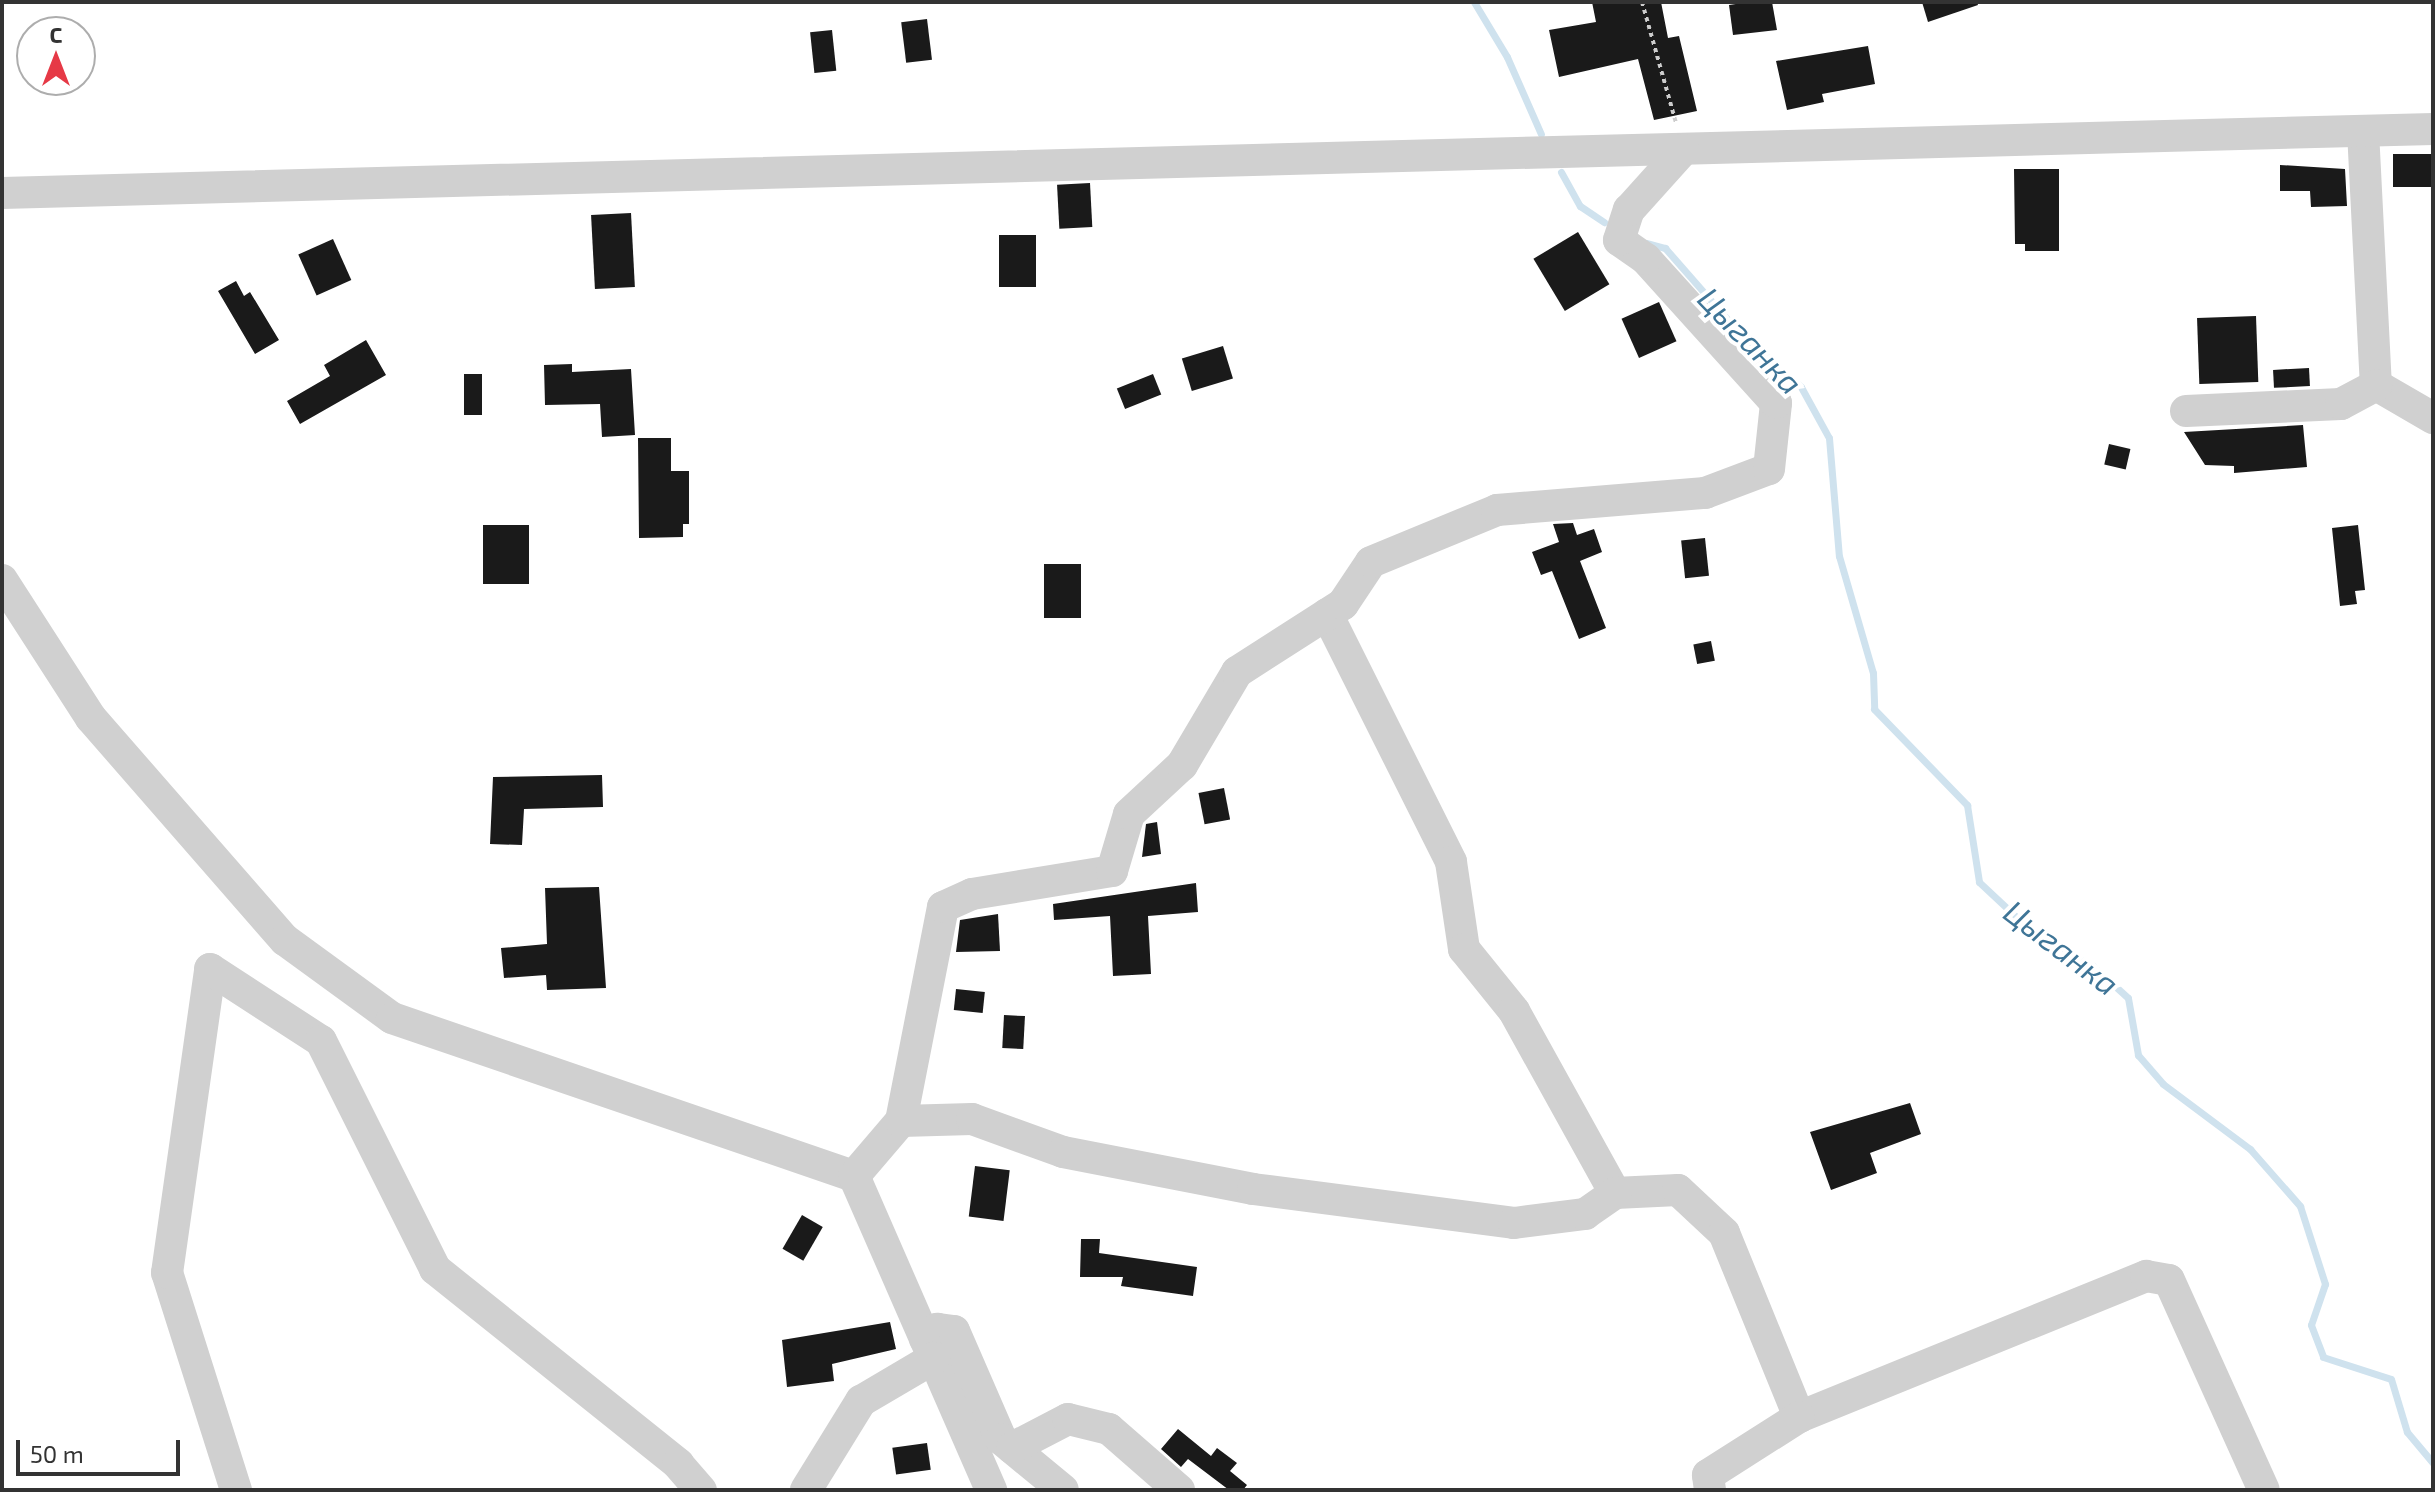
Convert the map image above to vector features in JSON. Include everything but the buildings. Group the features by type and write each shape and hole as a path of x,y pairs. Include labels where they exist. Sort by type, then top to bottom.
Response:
{"street":[{"path":"2,193 2433,129"},
{"path":"2363,131 2376,385"},
{"path":"854,1176 901,1121 943,907 972,894 1112,871 1129,814 1182,765 1237,672 1343,604 1371,562 1497,510 1705,493 1769,469 1776,403 1646,259 1619,240 1629,210 1683,150"},
{"path":"2186,411 2341,404 2376,385"},
{"path":"2376,385 2433,418"},
{"path":"2,580 91,718 285,940 392,1018 854,1176 991,1490"},
{"path":"1327,614 1451,862 1464,949 1514,1011 1615,1193"},
{"path":"236,1490 167,1273 210,969 321,1041 435,1269 678,1464 701,1490"},
{"path":"901,1121 972,1119 1063,1152 1253,1189 1514,1223 1585,1214 1615,1193 1678,1190 1724,1233 1799,1417"},
{"path":"1710,1490 1708,1475 1799,1417 2146,1276 2169,1280 2264,1490"},
{"path":"806,1490 861,1401 929,1349 937,1329 954,1331 1001,1439 1063,1490"},
{"path":"1012,1448 1068,1419 1109,1429 1179,1490"}],"path":[{"path":"1642,2 1683,150"}],"waterway":[{"name":"Цыганка","path":"1474,2 1507,57 1541,134"},
{"name":"Цыганка","path":"1561,172 1580,206 1604,222"},
{"name":"Цыганка","path":"1646,243 1665,248 1736,329 1801,387 1829,438 1839,556 1873,673 1874,709 1967,805 1979,882 2026,926 2093,966 2128,998 2138,1055 2163,1084 2250,1149 2300,1206 2325,1284 2311,1325 2323,1357 2391,1379 2407,1432 2433,1463"}]}
